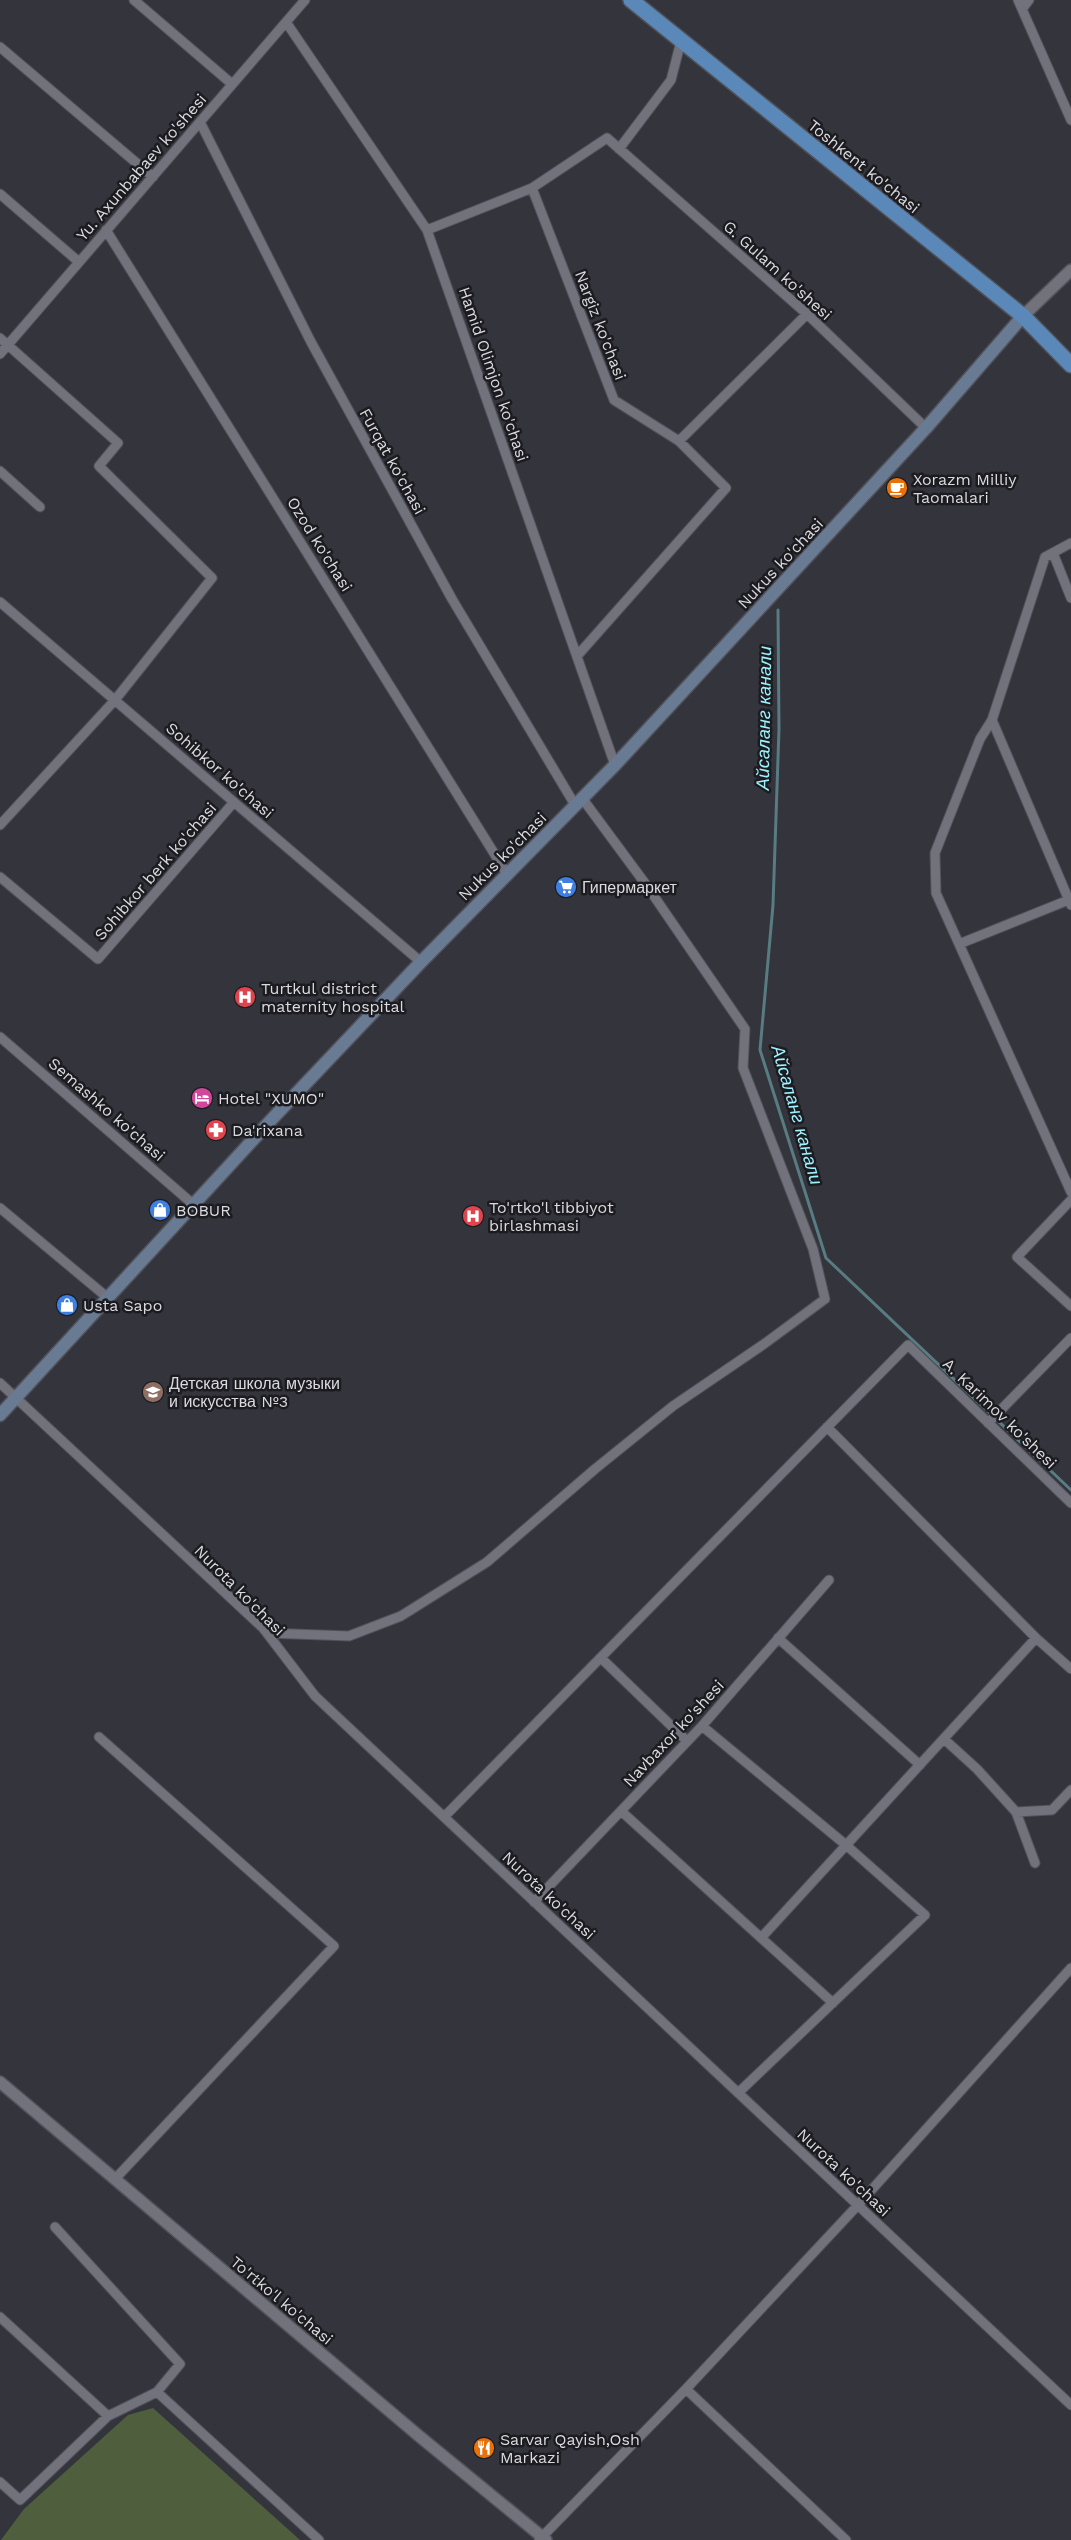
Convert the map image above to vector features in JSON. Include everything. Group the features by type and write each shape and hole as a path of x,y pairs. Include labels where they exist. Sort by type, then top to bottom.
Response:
{"highway":[{"name":"Toshkent ko'chasi","path":"631,0 1023,316 1071,365"}],"main road":[{"name":"Nukus ko'chasi","path":"0,1415 194,1204 421,962 615,765 926,428 1023,316"}],"street":[{"path":"134,0 232,84"},
{"name":"Yu. Axunbabaev ko'shesi","path":"0,354 305,0"},
{"path":"1029,0 1020,4 1071,120"},
{"name":"Hamid Olimjon ko'chasi","path":"286,22 427,230 615,765"},
{"path":"619,149 671,80 681,41"},
{"path":"0,47 153,176"},
{"name":"Furqat ko'chasi","path":"200,122 312,342 452,599 579,802 647,886 744,1029 743,1068 813,1249 825,1299 764,1344 673,1406 595,1469 488,1562 402,1616 349,1636 267,1633"},
{"name":"G. Gulam ko'shesi","path":"532,188 607,138 807,314 926,428"},
{"path":"427,230 532,188"},
{"name":"Nargiz ko'chasi","path":"532,188 614,400 679,441 726,488 577,656"},
{"path":"0,194 79,262"},
{"name":"Ozod ko'chasi","path":"106,230 508,874"},
{"path":"1023,316 1071,270"},
{"path":"679,441 807,314"},
{"path":"0,338 118,443 98,466 212,578 115,700 0,825"},
{"path":"0,472 40,507"},
{"path":"1071,543 1045,557 992,720 980,739 935,853 936,893 1071,1192"},
{"path":"1053,553 1071,598"},
{"name":"Sohibkor ko'chasi","path":"0,602 421,962"},
{"path":"959,944 1070,902 992,720"},
{"name":"Sohibkor berk ko'chasi","path":"0,877 98,959 234,802"},
{"name":"Semashko ko'chasi","path":"0,1037 194,1204"},
{"path":"1071,1200 1017,1256 1071,1306"},
{"path":"0,1208 108,1298"},
{"path":"988,1423 1071,1338"},
{"name":"A. Karimov ko'shesi","path":"827,1427 908,1345 1071,1504"},
{"name":"Nurota ko'chasi","path":"0,1383 267,1633 315,1696 1071,2405"},
{"path":"444,1818 827,1427 1036,1638 1071,1669"},
{"name":"Navbaxor ko'shesi","path":"534,1902 702,1726 829,1580"},
{"path":"778,1638 920,1765"},
{"path":"761,1938 1036,1638"},
{"path":"600,1658 687,1741"},
{"path":"702,1726 846,1845 925,1915 738,2093"},
{"path":"99,1737 334,1946 115,2179"},
{"path":"944,1739 977,1768 1016,1812 1035,1863"},
{"path":"1016,1812 1052,1810 1071,1790"},
{"path":"621,1811 833,2003"},
{"path":"542,2539 686,2390 858,2205 1071,1968"},
{"name":"To'rtko'l ko'chasi","path":"0,2082 542,2539"},
{"path":"0,2482 20,2500 108,2416 157,2392 180,2364 55,2227"},
{"path":"0,2317 108,2416"},
{"path":"686,2390 846,2540"},
{"path":"157,2392 319,2540"}],"green space":[{"path":"153,2408 300,2540 1,2540 24,2509 128,2415"}],"waterway":[{"name":"Айсаланг канали","path":"778,610 779,729 773,905 760,1050 826,1258 1071,1490"}],"place":[{"name":"Xorazm Milliy Taomalari","path":"897,488"},
{"name":"Гипермаркет","path":"566,887"},
{"name":"Turtkul district maternity hospital","path":"245,997"},
{"name":"Hotel \"XUMO\"","path":"202,1098"},
{"name":"Da'rixana","path":"216,1130"},
{"name":"BOBUR","path":"160,1210"},
{"name":"To'rtko'l tibbiyot birlashmasi","path":"473,1216"},
{"name":"Usta Sapo","path":"67,1305"},
{"name":"Детская школа музыки и искусства №3","path":"153,1392"},
{"name":"Sarvar Qayish,Osh Markazi","path":"484,2448"}]}
